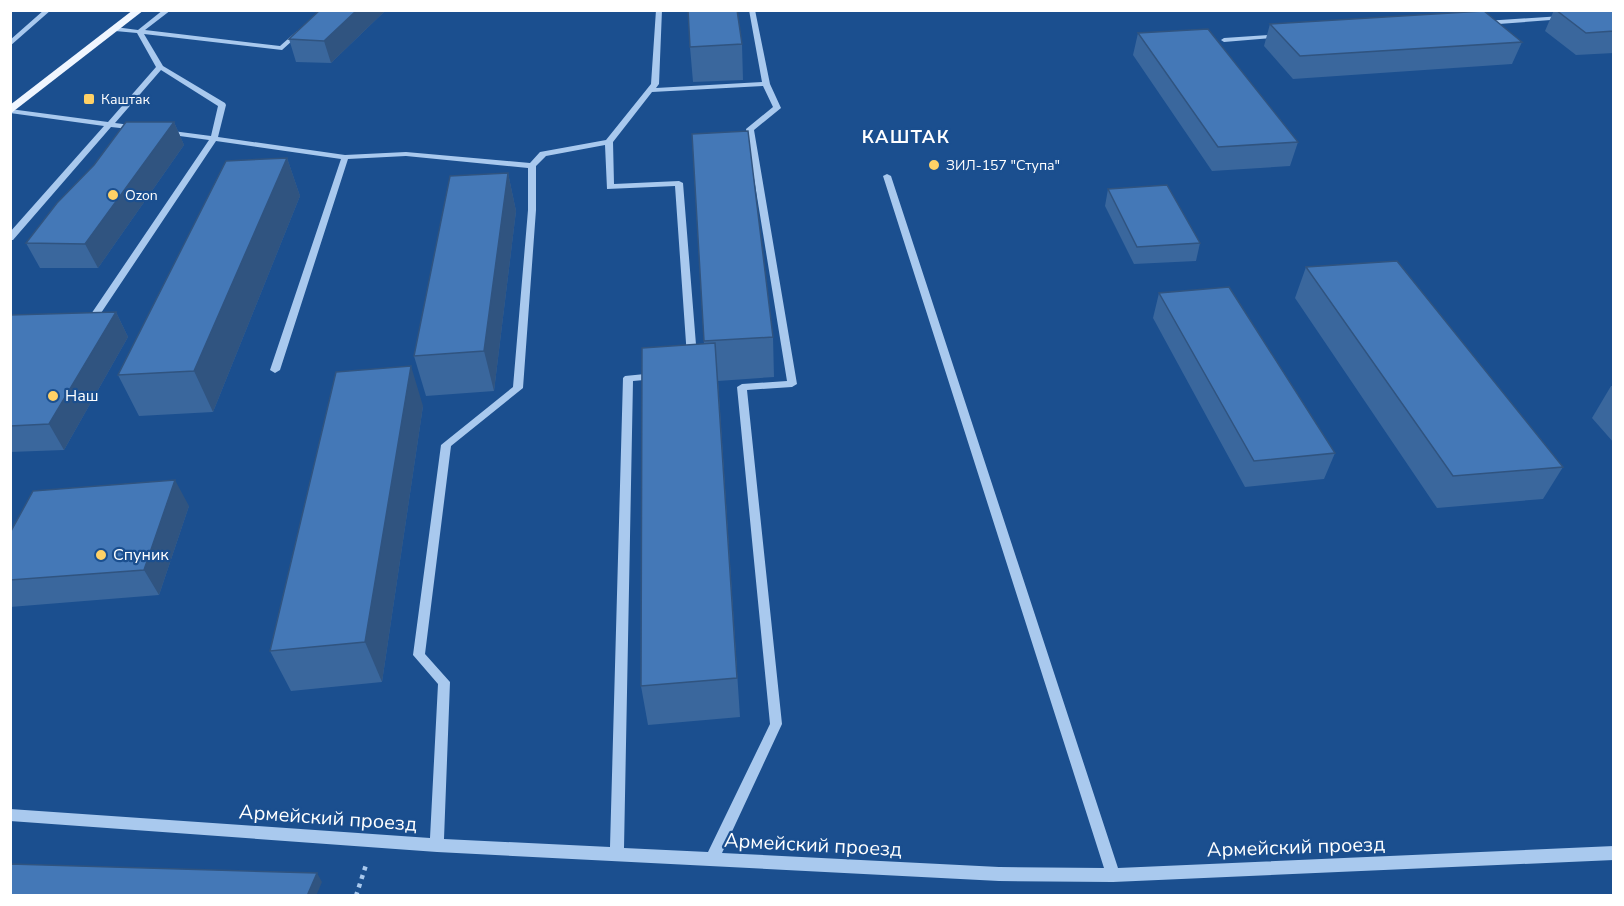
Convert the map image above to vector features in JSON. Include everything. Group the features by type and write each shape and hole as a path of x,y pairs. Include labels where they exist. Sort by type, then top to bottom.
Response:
{"main road":[{"path":"10,111 140,10"}],"street":[{"path":"10,45 48,10"},
{"path":"140,32 168,10"},
{"path":"659,10 655,84 609,142 610,187 679,183 693,373"},
{"path":"712,860 776,724 742,387 792,384 750,129 777,108 766,84 752,10"},
{"path":"1472,24 1566,18"},
{"path":"114,29 282,48 306,26"},
{"path":"81,323 92,323 214,139 222,105 160,67 140,32"},
{"path":"1224,40 1295,36"},
{"path":"10,238 88,152 160,67"},
{"path":"650,90 766,84"},
{"path":"10,111 144,129"},
{"path":"156,131 345,157 406,154 532,166"},
{"path":"437,845 444,682 419,655 446,445 518,388 532,210 532,166 543,154 609,142"},
{"path":"275,370 345,157"},
{"path":"887,176 1113,875"},
{"path":"617,855 628,378 672,375"},
{"name":"Армейский проезд","path":"10,815 437,845 999,874 1113,875 1614,853"}],"building":[{"path":"320,10 357,10 324,41 289,39"},
{"path":"688,10 737,10 742,44 690,47"},
{"path":"1556,10 1614,10 1614,31 1586,33"},
{"path":"1484,11 1522,42 1300,56 1270,24"},
{"path":"1208,29 1298,142 1218,147 1138,33"},
{"path":"126,122 174,122 85,244 26,243 57,203 94,165"},
{"path":"748,131 773,337 704,341 692,134"},
{"path":"287,158 194,371 118,375 226,161"},
{"path":"508,173 484,351 414,356 450,176"},
{"path":"1167,185 1200,243 1137,247 1108,189"},
{"path":"1397,261 1563,467 1453,476 1306,267"},
{"path":"1229,287 1335,453 1254,461 1159,293"},
{"path":"116,312 49,424 10,426 10,315"},
{"path":"715,343 737,678 641,686 642,348"},
{"path":"411,366 365,642 270,651 336,372"},
{"path":"175,480 144,570 10,580 10,533 33,491"},
{"path":"10,864 317,873 307,896 10,896"}],"place":[{"name":"Каштак","path":"89,99"},
{"name":"ЗИЛ-157 \"Ступа\"","path":"934,165"},
{"name":"Ozon","path":"113,195"},
{"name":"Наш","path":"53,396"},
{"name":"Спуник","path":"101,555"}],"district":[{"name":"КАШТАК","path":"906,137"}]}
